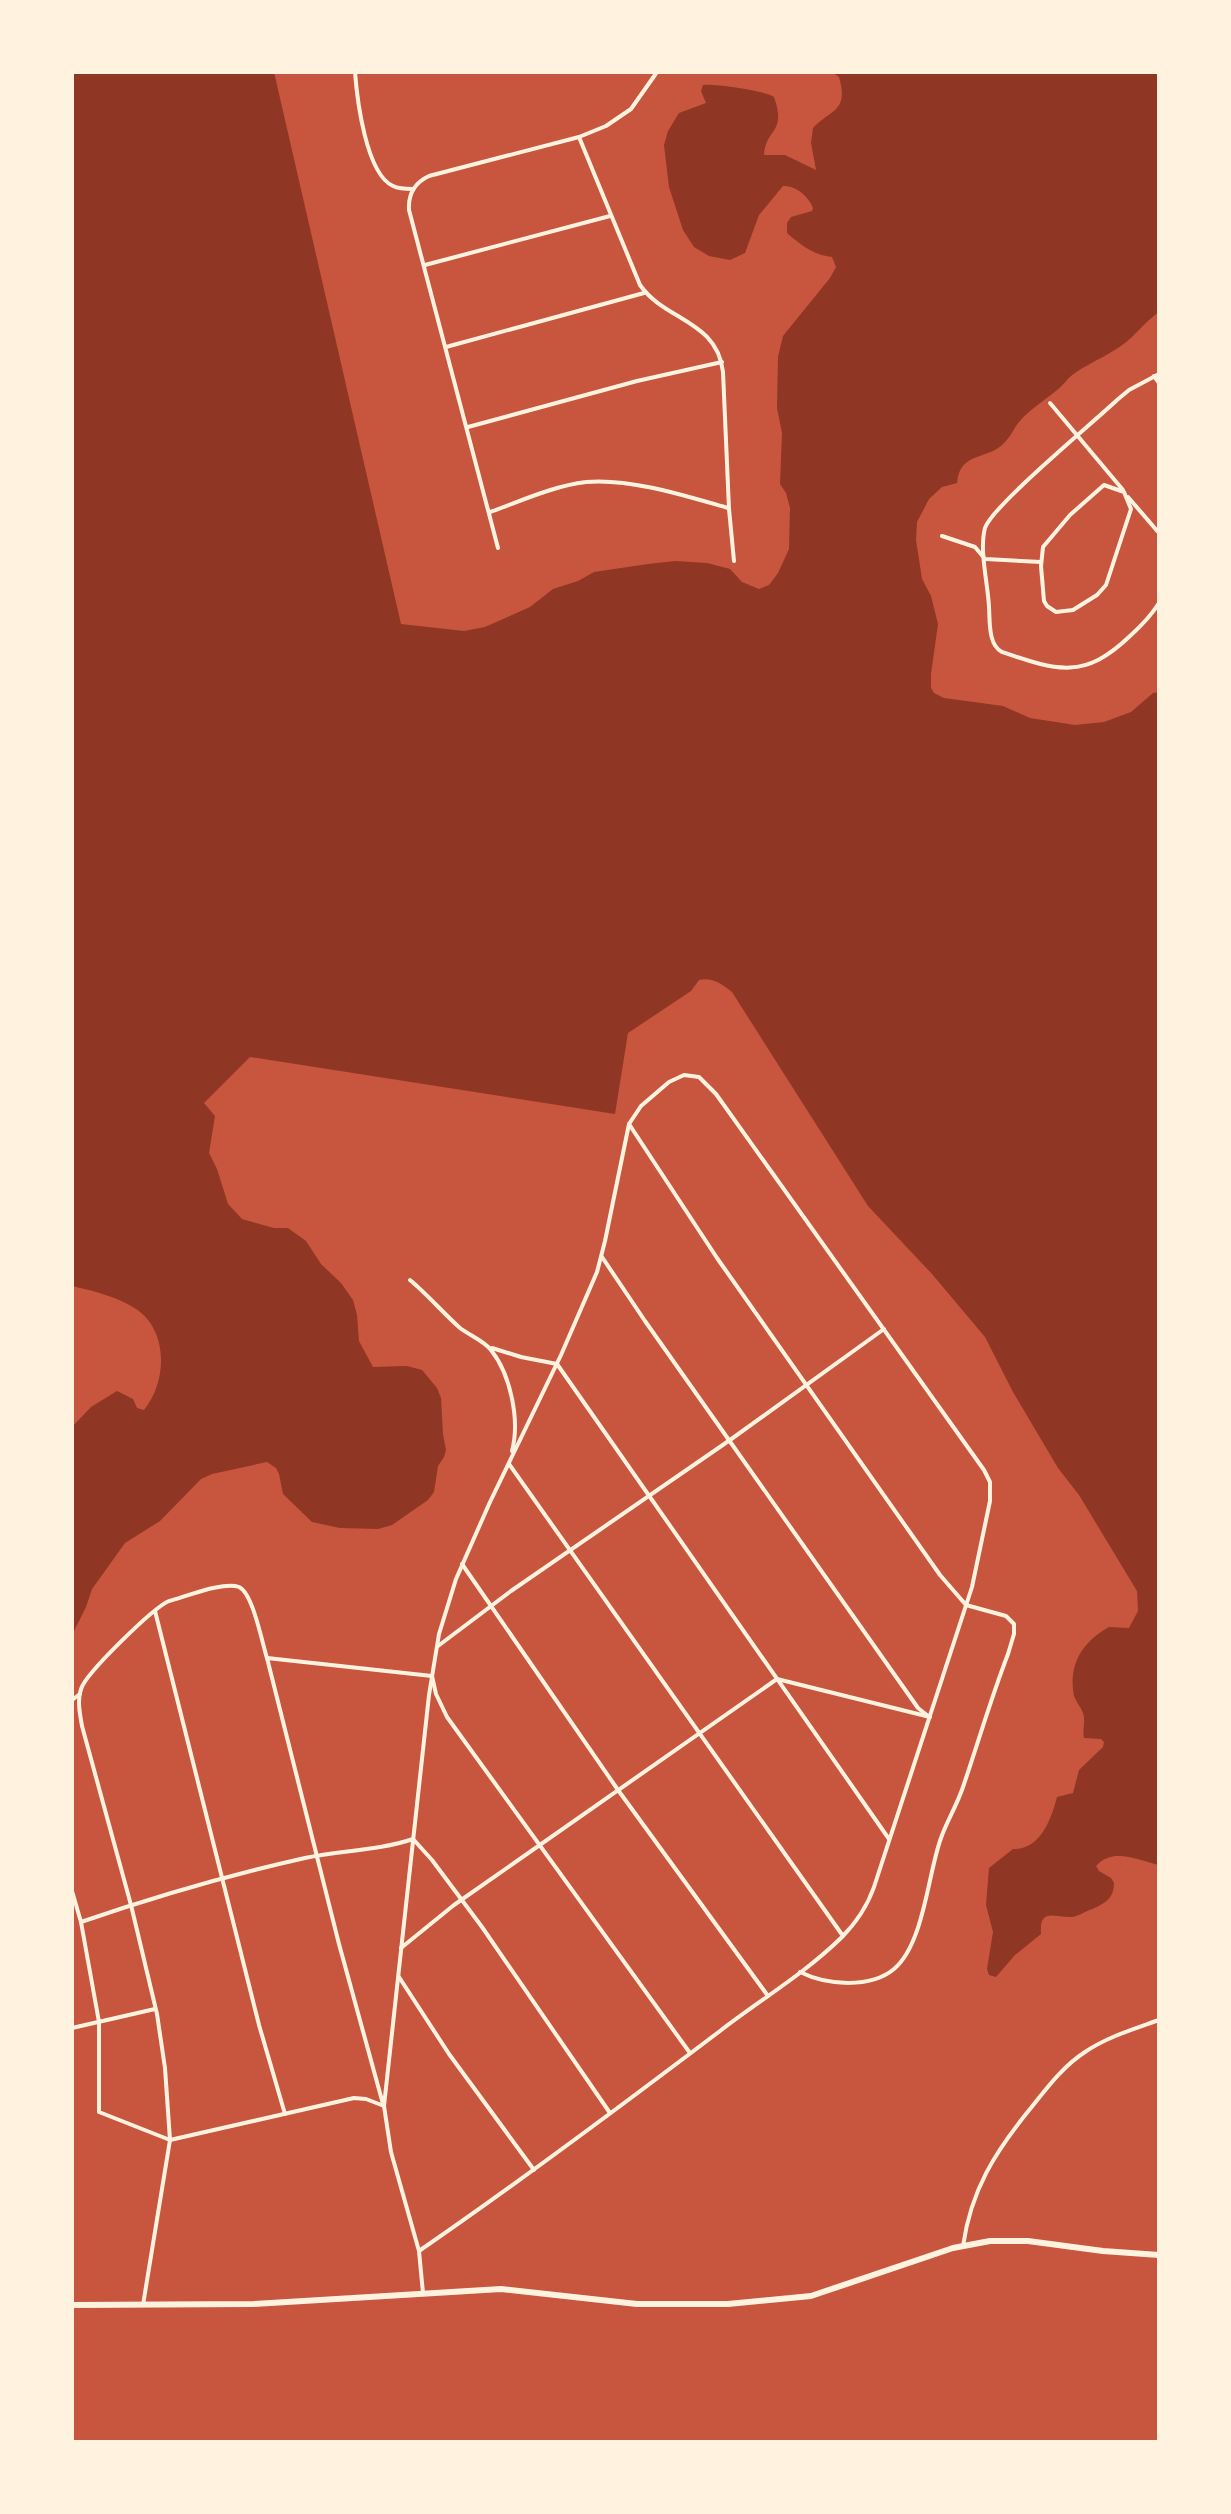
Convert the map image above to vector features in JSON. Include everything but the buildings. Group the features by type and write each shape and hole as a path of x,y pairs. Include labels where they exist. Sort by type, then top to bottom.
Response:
{"street":[{"path":"355,72 368,145 377,170 393,186 413,189"},
{"path":"498,548 409,210 413,189 421,180 437,174 579,137 606,126 624,116 636,104 657,72"},
{"path":"579,137 640,285 660,305 704,333 722,362 734,561"},
{"path":"425,265 610,216"},
{"path":"446,347 645,292"},
{"path":"468,427 637,381 722,362"},
{"path":"1159,383 1156,375 1129,390 990,518 984,534 990,626 995,646 1002,652 1035,662 1074,668 1090,664 1122,643 1159,603"},
{"path":"1050,403 1159,533"},
{"path":"490,512 546,492 593,482 666,492 729,509"},
{"path":"1104,485 1124,492 1131,509 1108,580 1097,595 1068,612 1054,611 1044,601 1041,562 1047,540 1104,485"},
{"path":"942,536 975,547 985,559 1041,562"},
{"path":"384,2106 432,1676 448,1603 462,1564 588,1294 602,1256 629,1124 641,1106 669,1082 688,1075 702,1079 716,1094 980,1464 990,1482 986,1528 966,1605 930,1717 869,1900 858,1917 843,1936 769,1996 419,2251"},
{"path":"629,1124 717,1258 940,1575 966,1605 1008,1617 1014,1624 1014,1634 959,1799 941,1836 923,1908 909,1947 892,1971 866,1981 822,1980 800,1972"},
{"path":"602,1256 918,1708 930,1717"},
{"path":"410,1280 462,1329 489,1348 557,1364 889,1839"},
{"path":"436,1647 884,1329"},
{"path":"489,1348 504,1374 513,1409 515,1438 509,1463 843,1936"},
{"path":"462,1564 618,1790 769,1996"},
{"path":"72,1700 80,1694 89,1676 169,1601 231,1586 243,1590 249,1598 384,2106 391,2152 419,2251 423,2293"},
{"path":"155,1611 259,2025 285,2114"},
{"path":"267,1658 432,1676"},
{"path":"432,1676 436,1694 447,1717 690,2053"},
{"path":"401,1948 461,1899 777,1679 930,1717"},
{"path":"80,1694 82,1726 131,1905 156,2009 164,2060 170,2140 143,2305"},
{"path":"81,1922 223,1879 316,1856 385,1847 413,1839"},
{"path":"413,1839 461,1899 610,2113"},
{"path":"72,1891 81,1922 99,2022 99,2112 170,2140 354,2098 384,2106"},
{"path":"398,1975 449,2054 534,2170"},
{"path":"72,2028 156,2009"},
{"path":"963,2246 972,2204 993,2158 1055,2078 1076,2058 1096,2045 1159,2020"},
{"path":"72,2305 253,2304 509,2289 637,2304 765,2302 823,2293 963,2246 990,2241 1017,2240 1159,2255"}],"shaded area":[{"path":"72,72 274,72 401,624 464,631 485,627 530,607 553,589 594,572 648,564 675,561 707,563 730,569 742,582 759,589 769,585 778,573 789,549 790,508 780,484 782,433 777,408 778,357 783,336 836,267 832,257 813,252 787,233 787,223 791,217 813,208 801,192 788,186 783,186 759,215 745,253 730,260 709,256 694,247 683,230 669,187 664,145 679,113 706,103 701,91 703,85 739,88 774,97 777,124 768,139 764,155 785,155 816,170 811,143 813,128 840,104 842,97 839,77 832,72 1159,72 1159,312 1126,342 1073,375 1032,409 998,448 964,465 957,483 942,487 929,499 917,522 916,540 922,579 931,596 938,624 931,674 934,693 944,698 1003,706 1030,718 1075,725 1104,722 1131,712 1153,693 1159,692 1159,1865 1126,1856 1103,1860 1096,1866 1114,1883 1107,1900 1075,1916 1045,1917 1041,1934 1015,1955 996,1977 989,1975 987,1969 993,1932 986,1905 989,1868 1013,1849 1030,1845 1037,1839 1048,1824 1057,1797 1073,1793 1079,1770 1103,1747 1101,1739 1084,1738 1084,1716 1074,1696 1075,1664 1084,1647 1099,1633 1109,1627 1129,1628 1138,1611 1137,1591 1079,1495 1058,1468 985,1337 932,1274 868,1206 732,992 717,982 699,980 691,991 628,1033 615,1114 250,1057 204,1103 215,1116 209,1153 228,1204 242,1219 274,1228 288,1228 306,1241 321,1264 353,1300 359,1341 373,1367 407,1366 422,1370 441,1398 446,1450 438,1466 434,1492 428,1500 392,1525 378,1529 340,1528 312,1522 283,1494 276,1468 267,1462 201,1479 160,1521 125,1543 92,1589 72,1635 72,1427 91,1407 117,1391 133,1399 137,1408 144,1410 157,1386 161,1357 154,1330 136,1309 114,1298 72,1286"}]}
